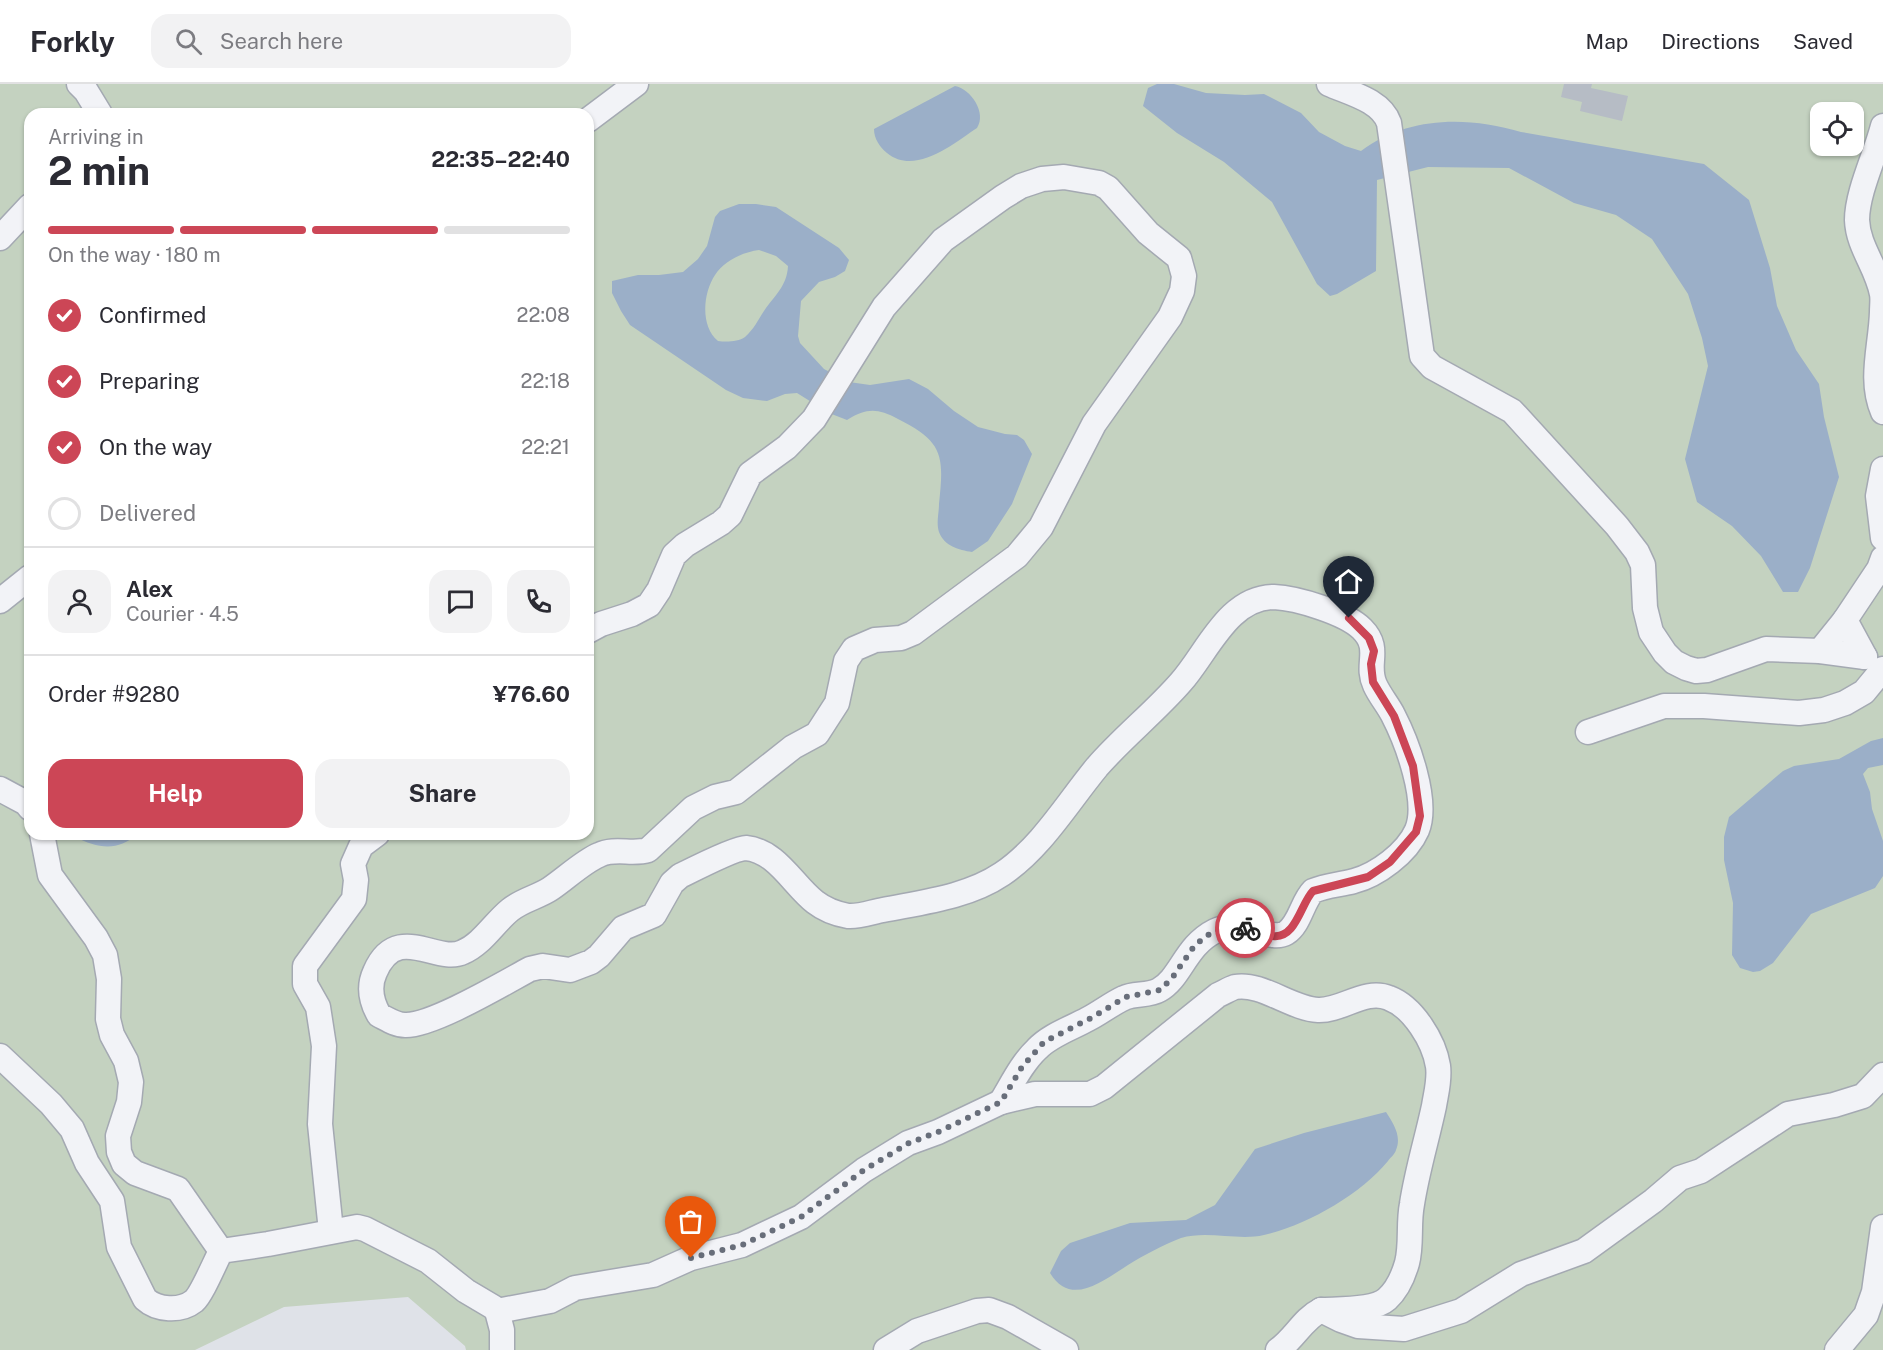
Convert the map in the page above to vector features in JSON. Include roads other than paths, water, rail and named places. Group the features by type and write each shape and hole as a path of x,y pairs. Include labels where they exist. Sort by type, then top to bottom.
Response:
{"lane":[{"path":"79,84 96,108"},
{"path":"594,116 636,84"},
{"path":"1329,84 1371,103 1378,108 1389,123 1422,356 1432,367 1512,411 1637,552 1643,565 1647,621 1651,632 1665,653 1686,668 1696,671 1707,670 1766,649 1820,651 1865,657 1845,620"},
{"path":"1883,126 1860,202 1857,220 1860,241 1877,275 1883,295 1881,333 1875,371 1878,400 1883,412"},
{"path":"594,628 632,614 649,605 659,590 674,555 730,515 750,474 787,447 814,419 884,307 943,240 1003,197 1021,186 1042,179 1064,177 1099,183 1108,188 1148,233 1179,258 1184,276 1182,291 1170,317 1094,424 1041,527 1017,556 913,633 901,638 875,640 854,649 846,661 837,703 817,734 793,747 736,792 715,797 693,808 648,850 617,851 598,855 548,891 510,909 477,943 461,953 449,954 404,946 390,952 379,964 371,984 372,998 379,1015 398,1024 420,1024 530,969 543,966 570,970 580,968 599,956 623,928 654,915 672,883 680,876 741,848 766,855 816,903 828,910 849,916 948,896 985,884 1004,873 1034,845 1098,766 1182,681 1214,635 1241,608 1259,598 1278,597 1330,610 1349,618 1369,638 1374,651 1371,664 1373,682 1394,716 1413,766 1421,808 1416,832 1390,862 1368,877 1313,891 1308,896 1293,926 1287,932 1275,936 1233,927 1220,929 1208,935 1195,945 1172,978 1160,990 1126,997 1044,1042 1022,1067 1001,1102"},
{"path":"0,238 24,212"},
{"path":"1883,469 1878,496 1883,538"},
{"path":"1820,651 1845,620 1879,569 1883,558"},
{"path":"0,601 24,582"},
{"path":"1588,732 1664,706 1704,706 1799,713 1824,710 1845,703 1864,692 1883,669"},
{"path":"0,789 24,803"},
{"path":"43,840 50,875 96,938 105,955 108,979 108,1020 112,1035 126,1061 131,1082 129,1102 118,1136 119,1152 124,1164 135,1173 178,1189 221,1251"},
{"path":"331,1231 320,1124 324,1046 318,1007 305,984 304,966 354,899 356,880 352,864 361,846 369,840"},
{"path":"497,1311 550,1301 575,1288 653,1275 691,1258 742,1245 801,1217 864,1170 909,1143 1001,1102 1035,1094 1090,1094 1104,1087 1218,995 1235,987 1261,991 1319,1010 1369,997 1391,998 1420,1024 1435,1052 1439,1080 1411,1208 1407,1262 1394,1292 1379,1305 1321,1310 1312,1315 1287,1344 1278,1350"},
{"path":"0,1056 51,1104 72,1129 87,1163 112,1201 119,1246 145,1299 150,1304 177,1308 195,1300 221,1251"},
{"path":"1321,1310 1358,1326 1404,1329 1461,1311 1521,1274 1584,1251 1653,1201 1680,1178 1701,1171 1788,1114 1834,1105 1863,1096 1883,1075"},
{"path":"221,1251 357,1227 365,1229 428,1261 497,1311 502,1330 502,1350"},
{"path":"1837,1350 1866,1315 1874,1292 1883,1227"},
{"path":"886,1350 917,1331 977,1311 989,1310 1008,1317 1066,1350"}],"water":[{"path":"1157,84 1174,84 1206,93 1264,94 1301,113 1319,132 1345,146 1361,151 1379,139 1418,125 1459,122 1480,123 1704,164 1749,200 1770,268 1777,306 1796,350 1819,384 1824,417 1839,477 1810,568 1798,592 1783,592 1761,556 1732,526 1697,502 1685,459 1708,366 1688,294 1652,239 1616,215 1574,203 1509,168 1428,167 1377,180 1376,271 1330,296 1317,284 1272,202 1224,162 1177,133 1143,106 1148,88"},
{"path":"955,86 967,92 976,102 980,116 977,128 945,149 921,159 910,161 898,159 882,148 876,139 874,129"},
{"path":"739,204 776,207 839,248 849,260 845,271 819,282 801,301 798,336 800,343 824,369 849,382 870,385 909,379 928,389 978,427 1017,435 1024,440 1032,454 1012,504 988,541 972,552 952,546 941,537 938,529 941,474 938,452 925,435 913,427 878,411 860,413 847,420 829,413 797,393 785,394 767,401 743,398 726,390 630,325 612,293 612,281 638,275 683,272 698,259 707,246 715,217 720,211","holes":["759,250 776,256 788,266 780,290 745,337 735,341 718,341 708,327 705,309 708,291 715,275 729,261 747,253"]},
{"path":"1883,738 1883,765 1868,768 1863,774 1883,841 1883,876 1875,888 1811,914 1773,963 1760,971 1753,972 1740,968 1732,955 1733,903 1724,860 1724,837 1729,817 1783,771 1794,766 1839,759 1871,741"},
{"path":"81,840 130,840 115,846 99,846"},
{"path":"1386,1112 1397,1135 1398,1145 1395,1153 1363,1186 1315,1216 1281,1230 1254,1237 1201,1235 1181,1238 1147,1254 1109,1278 1088,1288 1068,1289 1058,1283 1050,1273 1061,1251 1070,1243 1130,1223 1186,1220 1215,1205 1255,1149 1304,1133"}]}
